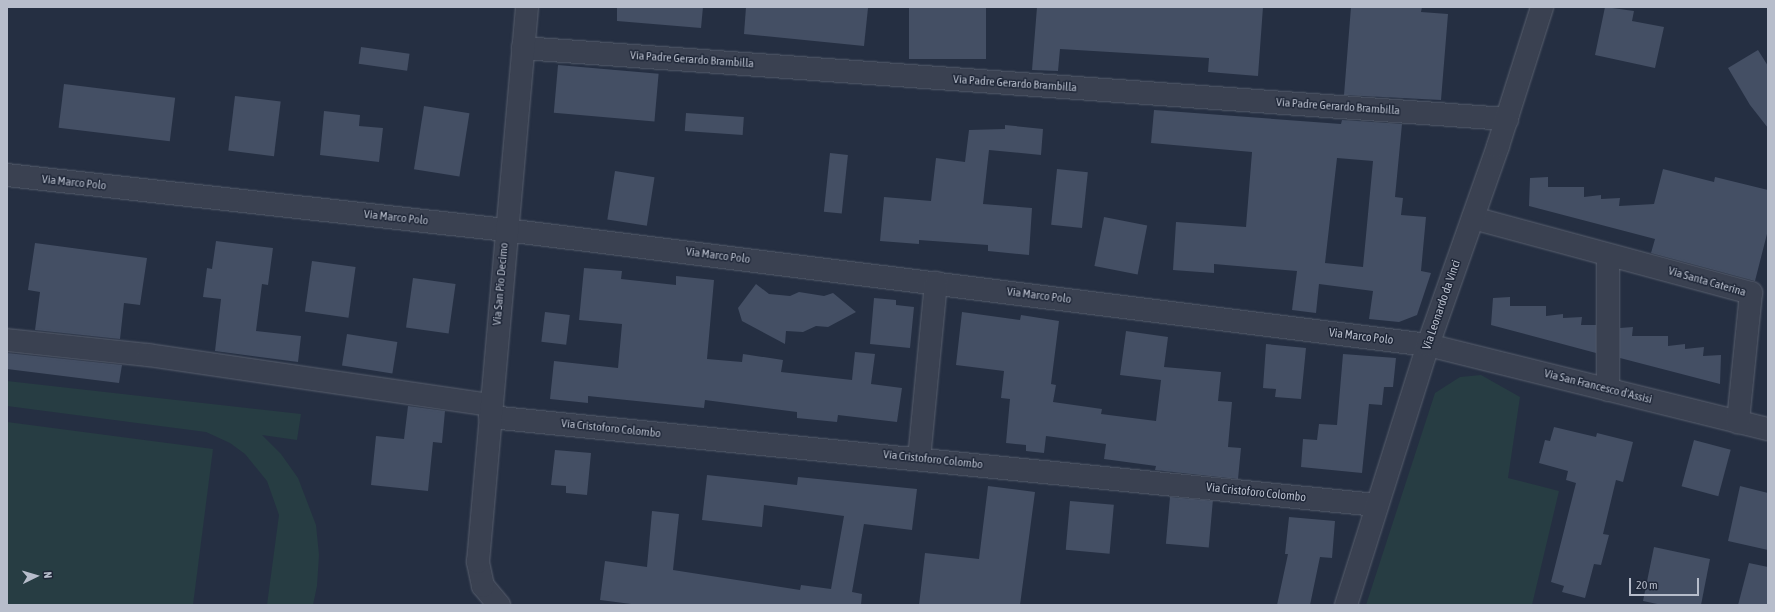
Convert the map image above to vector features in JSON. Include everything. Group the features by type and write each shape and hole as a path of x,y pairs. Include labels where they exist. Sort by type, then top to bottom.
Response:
{"street":[{"name":"Via San Pio Decimo","path":"499,605 483,586 478,562 506,230 528,7"},
{"name":"Via Leonardo da Vinci","path":"1346,605 1428,345 1507,119 1542,7"},
{"name":"Via Padre Gerardo Brambilla","path":"523,48 1507,119"},
{"name":"Via Marco Polo","path":"7,175 506,230 1428,345"},
{"name":"Via Santa Caterina","path":"1473,218 1751,293 1738,422"},
{"path":"1608,255 1608,390"},
{"path":"919,459 936,283"},
{"name":"Via Cristoforo Colombo","path":"7,340 148,355 490,411 919,459 1377,505"},
{"name":"Via San Francesco d'Assisi","path":"1428,345 1768,429"}],"green space":[{"path":"1481,375 1520,397 1508,478 1559,491 1532,605 1366,605 1435,393 1460,377"},
{"path":"7,381 301,414 297,440 262,435 281,454 298,478 316,525 319,555 317,586 313,605 267,605 279,515 267,481 245,454 230,443 206,432 7,406"},
{"path":"7,422 213,449 193,605 7,605"}],"building":[{"path":"617,7 703,7 701,28 617,21"},
{"path":"746,7 868,8 864,46 744,34"},
{"path":"909,7 986,7 986,59 909,59"},
{"path":"1037,7 1263,7 1258,76 1208,72 1209,58 1060,49 1058,71 1032,70"},
{"path":"1351,7 1422,7 1421,12 1448,14 1441,100 1344,95"},
{"path":"1605,7 1634,11 1632,21 1664,27 1655,68 1595,55"},
{"path":"361,47 410,54 407,71 359,64"},
{"path":"1758,50 1768,66 1768,128 1750,105 1728,68"},
{"path":"558,65 659,74 654,122 554,113"},
{"path":"64,84 175,98 170,141 59,128"},
{"path":"235,96 281,102 274,156 228,151"},
{"path":"424,106 469,113 459,176 414,169"},
{"path":"1154,110 1341,124 1342,120 1402,124 1395,197 1403,198 1401,215 1426,217 1421,271 1431,273 1417,315 1399,322 1369,319 1373,291 1319,284 1316,313 1292,310 1297,271 1214,264 1214,273 1173,270 1176,222 1246,227 1252,152 1151,143","holes":["1337,158 1373,161 1363,267 1325,263"]},
{"path":"324,111 360,115 359,126 383,128 379,162 320,155"},
{"path":"686,113 744,117 743,135 685,131"},
{"path":"1005,125 1043,129 1041,155 989,150 983,204 1032,208 1029,255 988,251 988,245 919,240 919,244 880,241 884,197 931,201 936,158 965,162 969,130 1005,129"},
{"path":"830,153 848,155 842,214 824,212"},
{"path":"1057,169 1088,172 1082,228 1051,225"},
{"path":"1663,169 1714,182 1715,177 1768,190 1768,230 1755,281 1651,253 1655,239 1529,206 1530,178 1548,177 1548,187 1584,187 1584,197 1601,195 1601,199 1620,198 1619,206 1654,204"},
{"path":"615,171 655,177 647,226 607,219"},
{"path":"1104,217 1147,225 1138,274 1094,266"},
{"path":"216,241 273,248 268,285 262,284 256,331 301,336 298,362 215,351 221,299 203,297 207,268 212,269"},
{"path":"35,243 147,258 140,305 124,303 120,339 35,330 40,292 28,290"},
{"path":"312,261 356,267 348,318 305,312"},
{"path":"584,268 622,271 621,279 676,285 676,276 714,280 707,359 742,362 743,354 783,360 781,372 852,380 855,352 875,354 871,384 902,388 897,422 838,415 837,422 797,418 797,412 705,400 704,408 588,396 588,403 550,399 554,361 618,368 622,324 579,320"},
{"path":"413,278 456,284 449,333 406,328"},
{"path":"756,284 769,294 790,296 799,292 824,296 833,293 856,312 828,327 816,326 803,332 786,331 785,344 742,321 738,308"},
{"path":"1510,297 1510,306 1546,306 1546,316 1563,314 1563,318 1582,317 1581,325 1596,325 1596,353 1491,325 1493,298"},
{"path":"874,298 896,300 896,305 914,307 910,348 870,344"},
{"path":"545,312 570,315 566,345 541,342"},
{"path":"962,312 1020,320 1021,315 1059,321 1051,384 1056,385 1053,402 1102,409 1101,414 1156,421 1161,380 1120,375 1126,331 1168,337 1164,367 1221,372 1218,401 1232,402 1228,447 1241,448 1238,479 1155,470 1156,466 1104,459 1106,444 1046,436 1044,453 1026,451 1026,445 1006,443 1010,399 1001,398 1004,371 956,365"},
{"path":"1633,327 1632,336 1668,336 1668,346 1685,344 1685,349 1704,347 1703,356 1721,355 1720,384 1620,358 1620,328"},
{"path":"347,334 397,342 392,374 342,366"},
{"path":"1266,344 1306,348 1301,399 1275,397 1276,389 1263,388"},
{"path":"7,353 122,365 119,383 7,369"},
{"path":"1343,354 1396,358 1393,387 1384,387 1382,405 1369,404 1362,473 1301,467 1303,439 1317,440 1319,424 1337,425"},
{"path":"408,406 445,411 442,443 433,442 428,491 371,485 376,436 404,439"},
{"path":"1554,427 1596,437 1597,433 1633,442 1623,482 1616,480 1603,534 1609,535 1601,565 1594,564 1585,598 1562,592 1564,586 1551,582 1576,483 1566,480 1568,471 1539,463 1545,440 1550,441"},
{"path":"1694,440 1731,450 1718,496 1682,486"},
{"path":"555,450 591,453 587,495 566,493 566,486 551,485"},
{"path":"707,475 797,485 798,477 917,489 912,530 864,524 852,592 862,594 861,605 639,605 600,600 605,561 647,567 652,511 679,514 673,570 800,590 801,585 831,589 844,516 764,505 762,527 702,520"},
{"path":"988,486 1035,492 1020,605 919,605 925,553 979,559"},
{"path":"1740,486 1768,493 1768,550 1728,541"},
{"path":"1170,497 1213,501 1209,548 1166,544"},
{"path":"1070,501 1114,505 1110,554 1066,550"},
{"path":"1289,517 1335,521 1332,558 1320,557 1310,605 1277,605 1288,554 1285,554"},
{"path":"1654,547 1710,559 1701,605 1662,605 1643,601"},
{"path":"1749,563 1768,567 1768,605 1738,605"}]}
